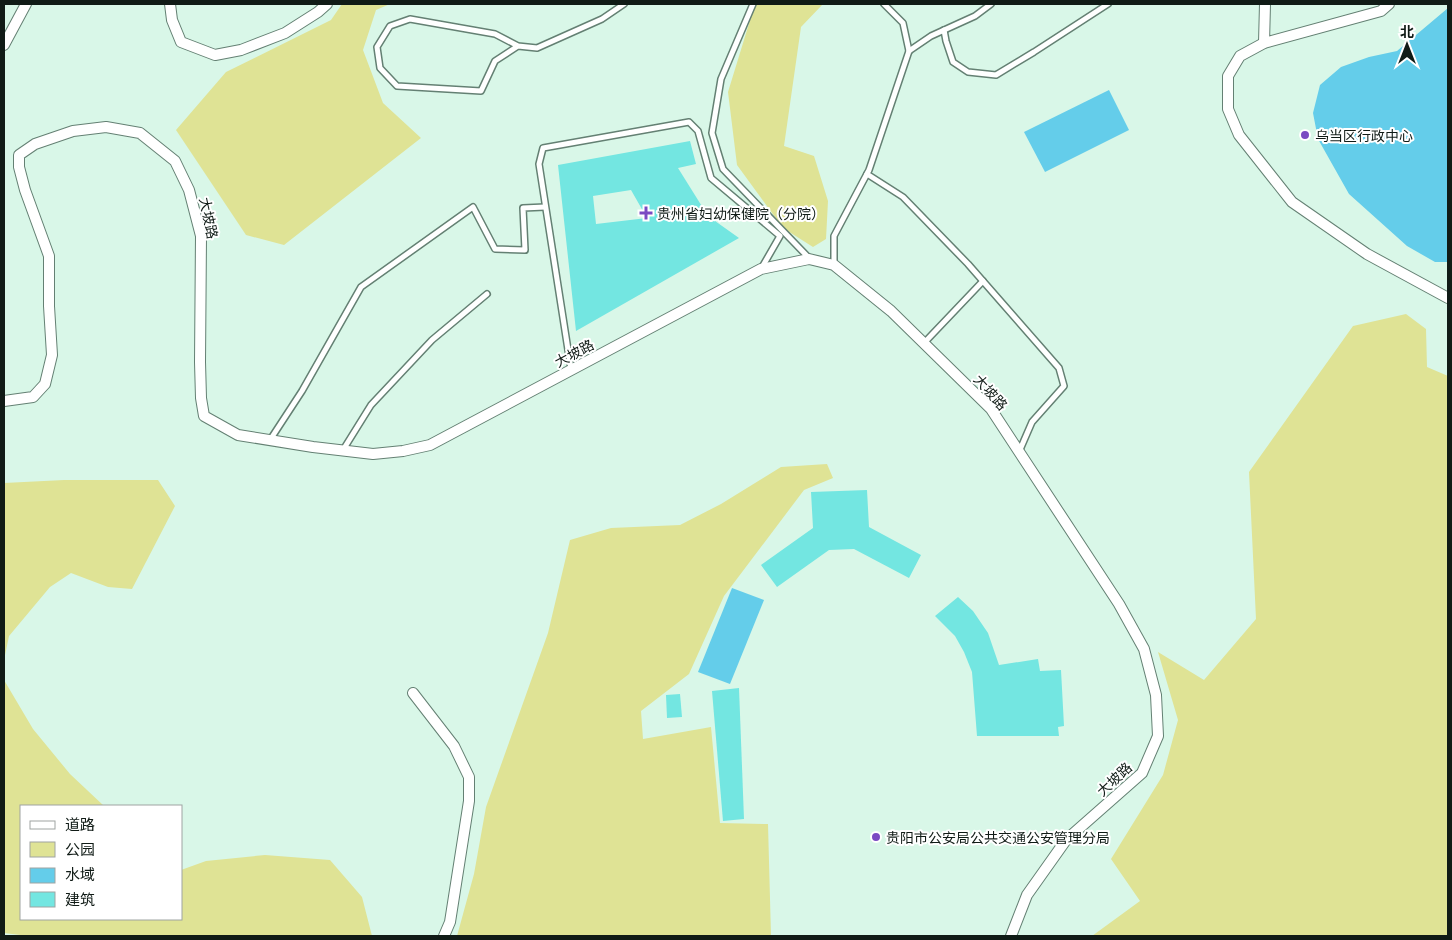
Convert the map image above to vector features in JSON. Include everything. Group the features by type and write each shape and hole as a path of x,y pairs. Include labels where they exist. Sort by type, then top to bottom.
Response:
{"street":[{"path":"4,45 26,4"},
{"path":"170,4 172,20 181,42 215,55 241,50 285,33 327,4"},
{"path":"1264,43 1265,4"},
{"path":"1389,4 1380,11 1264,43 1240,56 1228,76 1228,109 1239,135 1292,202 1367,254 1448,298"},
{"name":"大坡路","path":"4,401 34,397 45,384 52,355 49,306 49,256 25,190 19,167 19,155 35,144 73,131 106,127 140,133 175,161 189,190 201,236 200,371 204,416 238,435 373,454 403,451 430,445 761,269 809,259 834,265 891,311 991,409 1119,604 1144,648 1156,695 1158,736 1142,773 1066,840 1027,894 1011,936"},
{"path":"413,693 454,746 469,777 469,801 450,922 444,936"}],"lane":[{"path":"518,46 496,61 481,92 397,86 380,68 377,47 390,26 410,19 496,34 518,46 537,48 602,19 624,4"},
{"path":"753,4 721,78 712,133 723,169 809,259"},
{"path":"834,265 834,236 867,174 909,51 903,23 884,4"},
{"path":"909,51 931,36 975,16 991,4"},
{"path":"944,30 953,62 968,72 996,74 1108,4"},
{"path":"572,370 539,164 543,148 689,122 698,131 711,178 780,236 761,269"},
{"path":"867,174 903,197 983,280 1059,368 1064,386 1032,422 1019,452"},
{"path":"270,440 302,391 361,287 473,207 495,249 525,250 523,208 545,207"},
{"path":"924,343 983,280"},
{"path":"342,450 371,405 432,340 487,294"}],"green space":[{"path":"342,4 390,4 376,10 363,50 383,103 421,138 284,245 246,235 176,130 226,72 331,20"},
{"path":"755,4 823,4 801,27 784,146 814,156 828,201 826,239 813,247 783,228 737,165 728,92"},
{"path":"1406,314 1426,329 1427,367 1448,376 1448,936 1092,936 1140,901 1111,859 1163,775 1178,720 1158,652 1204,680 1256,619 1249,472 1353,326"},
{"path":"827,464 833,478 804,490 724,596 689,674 641,711 643,739 711,727 720,823 768,824 771,936 457,936 474,874 486,807 548,633 570,540 611,528 680,525 721,504 781,467"},
{"path":"64,480 158,480 175,506 132,589 108,587 71,573 50,587 9,636 4,660 4,483"},
{"path":"4,680 33,729 70,774 103,805 20,805 20,920 182,920 182,870 206,861 265,855 330,860 362,897 372,936 28,936 4,933"}],"water":[{"path":"1448,8 1448,262 1435,262 1407,246 1349,194 1318,139 1313,113 1320,85 1341,67 1369,57 1397,51"},
{"path":"1109,90 1129,130 1045,172 1024,132"},
{"path":"732,588 764,600 730,684 698,672"}],"building":[{"name":"贵州省妇幼保健院（分院）","path":"690,141 696,164 678,168 708,216 739,238 576,331 558,165","holes":["631,190 647,218 596,224 593,196"]},
{"path":"867,490 869,527 921,555 909,578 854,549 829,550 777,587 761,565 813,528 811,492"},
{"path":"958,597 973,611 988,633 999,665 1038,659 1040,671 1061,670 1064,726 1058,727 1059,736 977,736 972,672 955,636 935,616"},
{"path":"739,688 744,819 723,821 712,691"},
{"path":"680,694 682,717 667,718 666,695"}],"place":[{"name":"乌当区行政中心","path":"1305,135"},
{"name":"贵州省妇幼保健院（分院）","path":"646,213"},
{"name":"贵阳市公安局公共交通公安管理分局","path":"876,837"}]}
